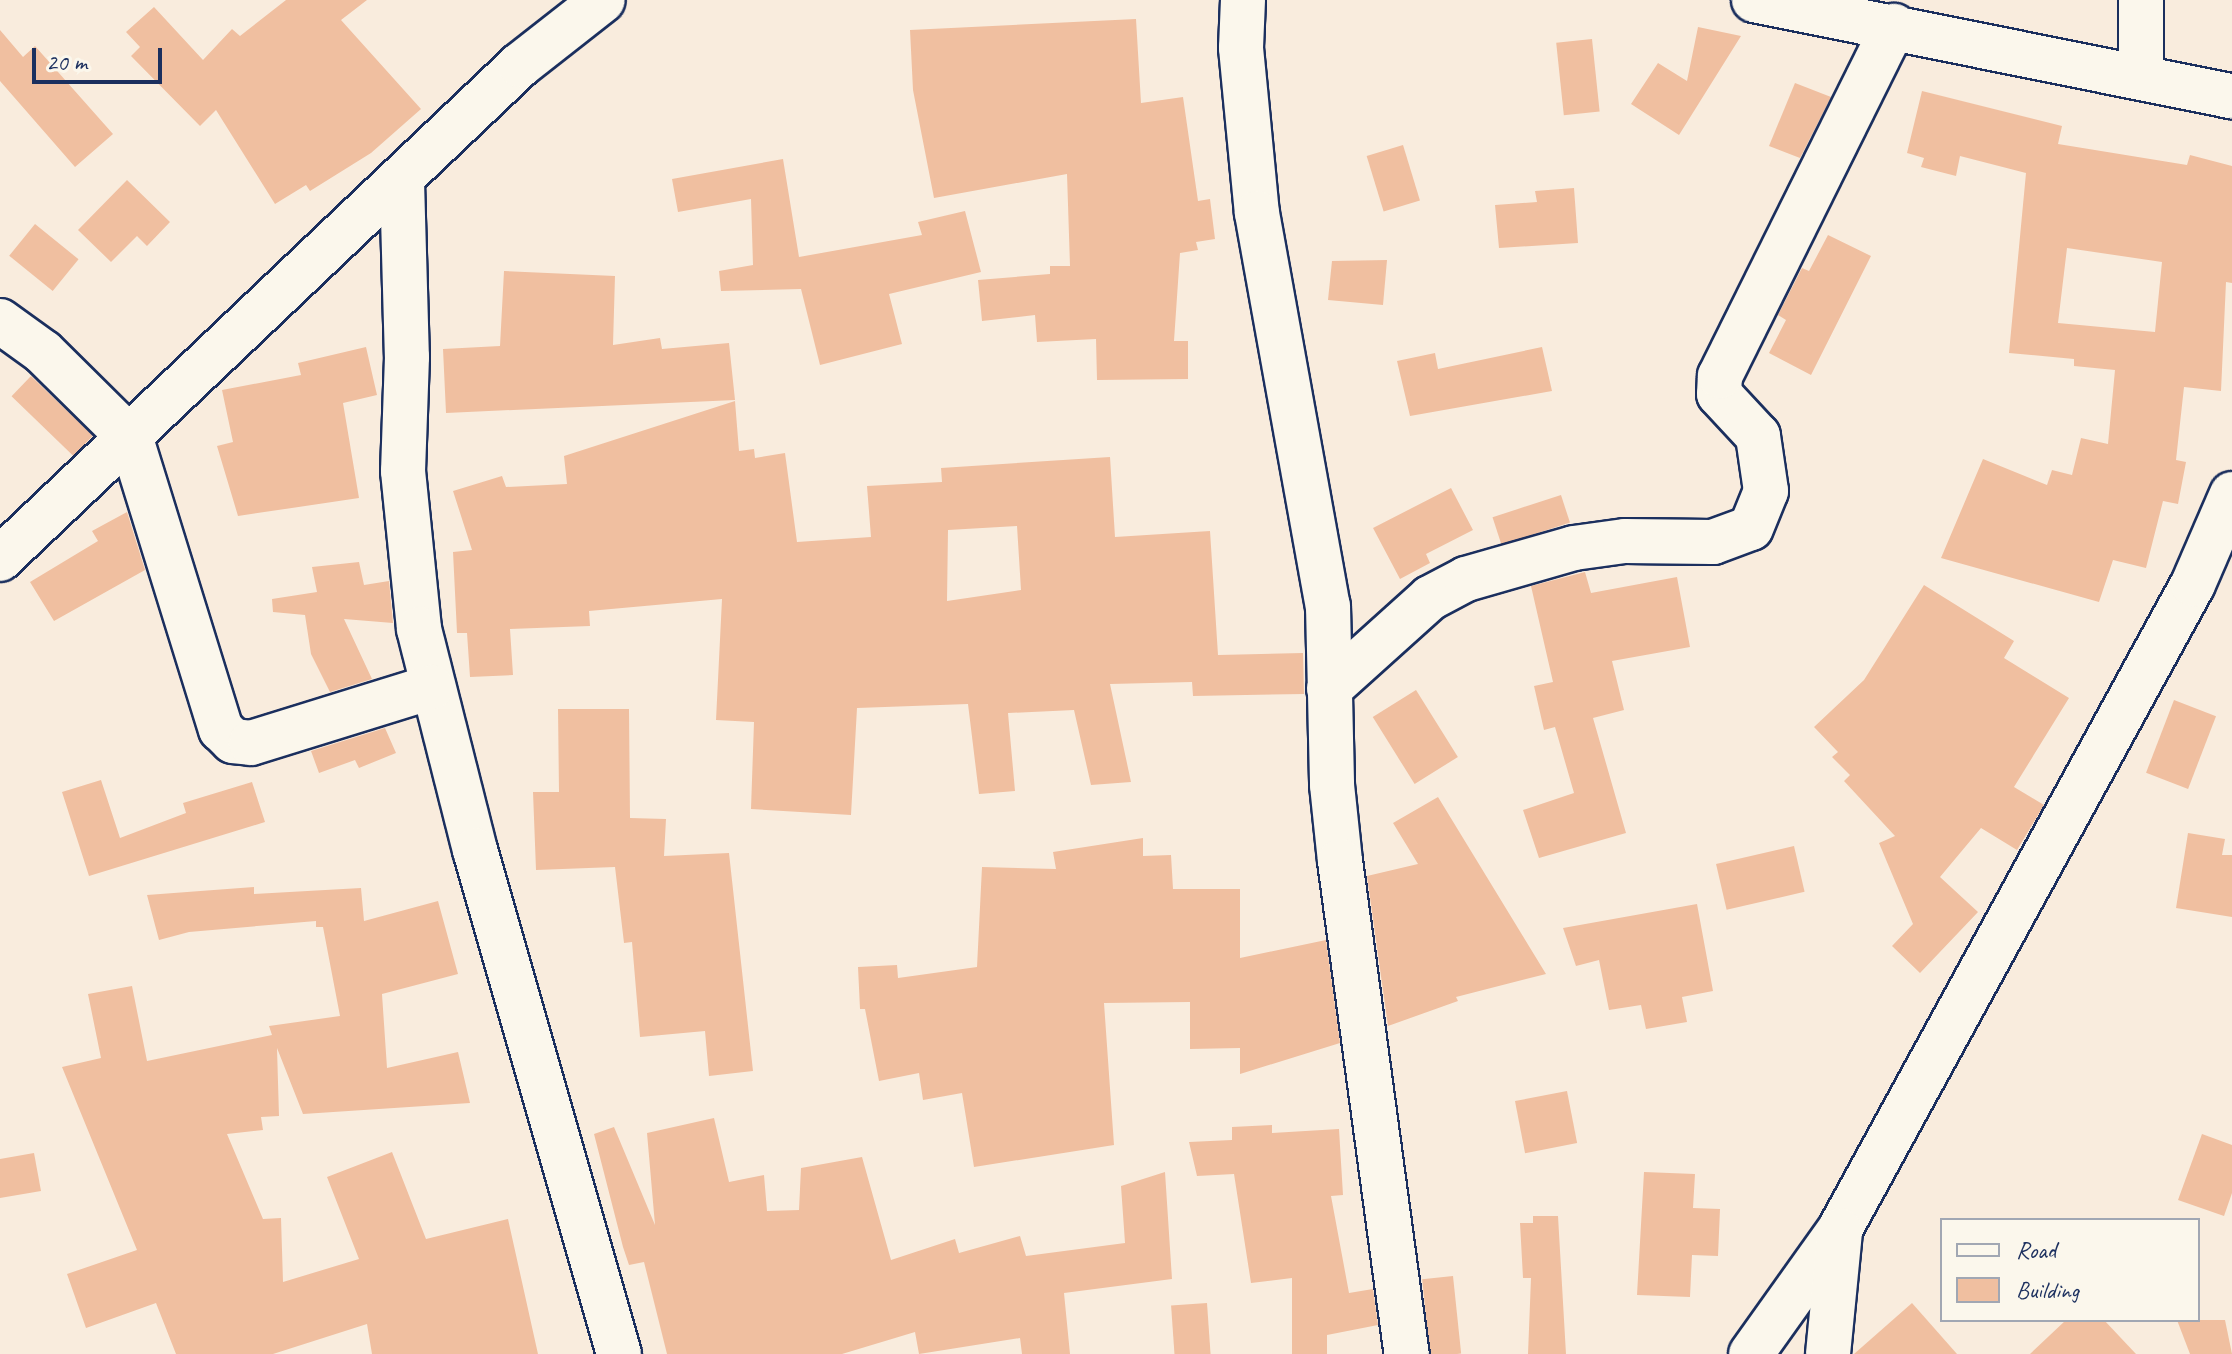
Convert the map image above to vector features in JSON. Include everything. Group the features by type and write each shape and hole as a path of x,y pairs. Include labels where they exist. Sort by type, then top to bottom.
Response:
{"street":[{"path":"0,559 131,439 520,65 603,0"},
{"path":"1243,0 1241,48 1257,213 1316,520 1328,606 1332,785 1350,948 1388,1193 1407,1354"},
{"path":"1754,0 2232,96"},
{"path":"2141,0 2141,76"},
{"path":"1329,689 1430,598 1466,579 1574,548 1625,541 1713,542 1751,528 1766,491 1758,436 1719,394 1720,376 1894,26"},
{"path":"402,181 407,357 403,471 408,554 432,687 619,1354"},
{"path":"0,321 43,352 131,439 221,729 233,741 251,743 432,687"},
{"path":"1751,1354 1840,1229 2193,584 2232,494"},
{"path":"1828,1354 1840,1229"}],"building":[{"path":"286,0 367,0 341,20 421,109 371,153 310,191 306,185 275,204 216,110 200,126 131,56 140,47 126,32 154,7 203,60 232,29 240,36"},
{"path":"1136,19 1141,103 1183,97 1198,201 1210,199 1215,239 1196,242 1198,250 1180,253 1174,341 1188,341 1188,379 1097,380 1096,339 1037,342 1035,315 982,321 978,280 1050,274 1050,266 1070,266 1067,174 934,198 913,90 910,30"},
{"path":"1698,27 1741,36 1679,135 1631,104 1658,63 1687,81"},
{"path":"0,30 23,57 35,46 113,134 75,167 0,81"},
{"path":"1592,39 1600,112 1564,115 1556,43"},
{"path":"1795,83 1831,97 1800,158 1769,146"},
{"path":"1922,91 2062,126 2058,144 2187,165 2190,155 2232,166 2232,283 2226,282 2221,391 2184,387 2176,460 2186,462 2178,504 2163,501 2146,568 2113,560 2099,602 1941,558 1983,459 2047,485 2052,470 2072,475 2081,438 2108,444 2115,370 2074,366 2074,359 2009,353 2026,173 1960,156 1956,176 1921,167 1924,158 1907,153","holes":["2067,248 2162,262 2155,332 2058,323"]},
{"path":"1403,145 1420,200 1384,212 1367,156"},
{"path":"783,159 799,257 922,235 918,222 965,211 981,272 889,294 902,344 820,365 801,289 721,291 719,271 753,265 751,199 678,212 672,179"},
{"path":"127,180 170,222 147,246 137,236 111,262 78,230"},
{"path":"1574,188 1578,243 1499,248 1495,205 1537,202 1535,191"},
{"path":"35,224 79,259 53,291 9,256"},
{"path":"1828,235 1871,256 1811,375 1769,353 1786,320 1778,315 1802,268 1809,271"},
{"path":"1387,260 1383,305 1328,300 1332,261"},
{"path":"504,271 615,276 613,345 660,338 662,349 729,343 735,400 446,413 443,349 500,346"},
{"path":"366,347 377,395 343,403 359,498 238,516 217,446 233,442 222,390 301,375 298,363"},
{"path":"1542,347 1552,391 1410,416 1397,361 1435,353 1438,369"},
{"path":"31,376 93,436 73,456 12,396"},
{"path":"735,401 739,451 754,449 755,458 785,453 797,542 871,537 867,486 942,482 941,468 1110,457 1115,537 1210,531 1218,655 1303,653 1304,694 1193,696 1192,682 1110,684 1131,782 1091,785 1074,710 1008,713 1015,791 979,794 968,704 857,708 851,815 751,809 754,722 716,720 722,599 589,611 590,626 510,629 513,675 470,677 467,633 457,633 453,552 472,550 453,491 502,476 506,487 567,484 564,456","holes":["1017,526 1021,590 947,601 948,530"]},
{"path":"1451,488 1473,530 1426,554 1430,563 1400,579 1373,528"},
{"path":"1561,495 1570,523 1501,545 1493,517"},
{"path":"127,512 145,570 54,621 30,582 98,541 92,531"},
{"path":"359,562 364,585 389,581 393,623 344,619 372,679 330,692 311,654 305,615 273,612 272,599 317,592 312,567"},
{"path":"1585,572 1591,593 1677,577 1690,647 1612,661 1624,710 1593,718 1626,833 1539,858 1523,810 1574,793 1555,727 1544,730 1534,686 1553,682 1531,586"},
{"path":"1924,585 2014,641 2004,658 2069,698 2014,787 2044,805 2017,850 1981,828 1940,877 1978,912 1920,973 1892,946 1913,924 1879,843 1895,836 1844,781 1850,775 1832,757 1838,752 1814,727 1864,680"},
{"path":"1416,690 1458,757 1415,784 1373,717"},
{"path":"2174,700 2216,716 2188,789 2146,773"},
{"path":"558,709 629,709 630,818 666,819 664,856 729,853 753,1071 709,1076 705,1031 640,1037 632,942 624,943 615,867 536,870 533,792 559,792"},
{"path":"385,728 396,753 359,768 355,760 319,773 311,751"},
{"path":"101,780 120,838 186,813 183,803 252,782 265,822 89,876 62,792"},
{"path":"1438,797 1546,974 1456,997 1458,1001 1388,1026 1367,876 1418,864 1393,823"},
{"path":"2188,833 2225,839 2222,855 2232,855 2232,917 2176,908"},
{"path":"1143,838 1143,856 1171,855 1173,889 1240,889 1240,958 1326,940 1340,1043 1240,1074 1240,1048 1190,1049 1190,1002 1104,1003 1114,1145 974,1167 962,1093 923,1100 919,1073 879,1081 865,1009 860,1009 858,967 897,965 898,978 977,967 982,867 1056,869 1053,852"},
{"path":"1794,846 1805,892 1727,910 1716,864"},
{"path":"254,887 254,894 361,888 364,921 438,901 458,974 382,994 387,1068 458,1052 470,1103 303,1114 277,1048 279,1116 261,1117 263,1130 227,1134 263,1219 281,1218 283,1282 359,1259 327,1177 392,1152 426,1239 508,1219 538,1354 372,1354 367,1324 273,1354 176,1354 156,1303 86,1328 67,1274 137,1250 62,1067 101,1058 88,994 132,986 147,1061 272,1035 269,1026 340,1016 323,927 316,927 316,921 189,932 159,940 147,895"},
{"path":"1697,904 1713,991 1682,997 1687,1022 1646,1029 1641,1005 1609,1010 1599,960 1576,966 1563,928"},
{"path":"1567,1091 1577,1143 1525,1153 1515,1101"},
{"path":"714,1118 729,1182 764,1175 767,1211 799,1210 801,1168 862,1157 891,1260 955,1239 959,1253 1020,1236 1026,1256 1125,1243 1121,1186 1165,1172 1172,1279 1064,1293 1070,1354 1022,1354 1020,1338 919,1354 915,1332 842,1354 667,1354 644,1262 629,1265 623,1247 594,1134 614,1127 655,1225 647,1133"},
{"path":"1272,1125 1272,1133 1339,1129 1343,1195 1331,1196 1349,1293 1373,1289 1378,1325 1327,1335 1327,1354 1292,1354 1292,1278 1251,1283 1234,1174 1197,1176 1189,1142 1232,1140 1232,1127"},
{"path":"2202,1134 2232,1145 2232,1193 2224,1216 2178,1200"},
{"path":"34,1153 41,1191 0,1198 0,1159"},
{"path":"1644,1172 1695,1174 1693,1208 1720,1209 1718,1256 1692,1255 1690,1297 1637,1295"},
{"path":"1533,1216 1558,1216 1566,1354 1528,1354 1531,1278 1523,1278 1520,1223 1533,1223"},
{"path":"1453,1276 1461,1354 1430,1354 1422,1279"},
{"path":"1207,1303 1211,1354 1174,1354 1171,1306"},
{"path":"1912,1303 1957,1354 1854,1354"},
{"path":"2225,1320 2232,1354 2190,1354 2178,1322"},
{"path":"2064,1322 2106,1322 2136,1354 2030,1354"}]}
